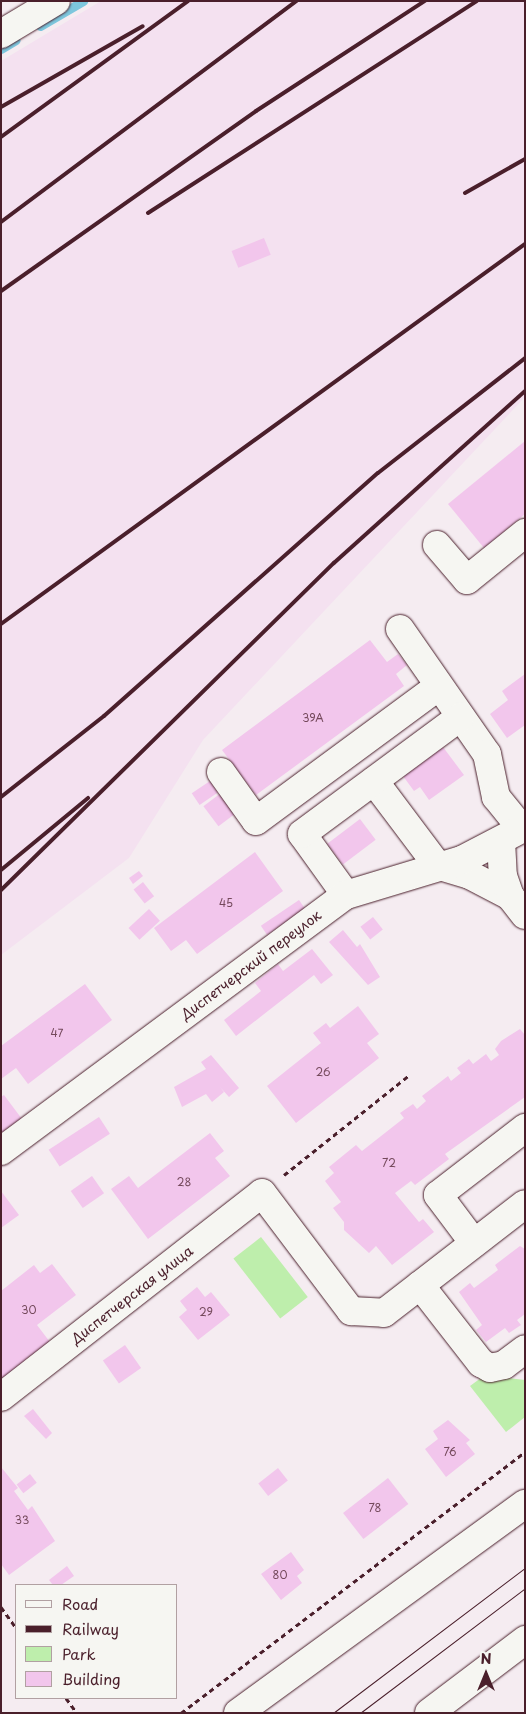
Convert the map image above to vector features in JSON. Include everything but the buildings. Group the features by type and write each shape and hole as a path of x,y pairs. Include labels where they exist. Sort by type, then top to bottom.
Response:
{"street":[{"path":"1,34 56,1"},
{"path":"437,545 467,580 525,533"},
{"path":"400,629 487,754 496,797 516,832 503,876 517,905"},
{"path":"221,772 256,820 439,686"},
{"path":"346,895 302,834 460,717"},
{"path":"374,781 437,865 470,875 517,905"},
{"name":"Диспетчерский переулок","path":"1,1151 346,895 437,865 462,860 516,832"},
{"path":"474,1243 438,1195 525,1128"},
{"path":"262,1193 351,1311 384,1313 525,1204"},
{"name":"Диспетчерская улица","path":"1,1397 262,1193"},
{"path":"420,1285 481,1363 490,1368 504,1365 525,1349"},
{"path":"238,1713 525,1504"},
{"path":"429,1713 521,1650"}],"path":[{"path":"262,1193 408,1076"},
{"path":"180,1713 525,1452"},
{"path":"1,1607 15,1627"},
{"path":"67,1699 77,1713"}],"shaded area":[{"path":"101,1 525,1 525,397 203,740 129,858 1,955 1,61"}],"green space":[{"path":"261,1237 308,1297 280,1318 233,1259"},
{"path":"485,1375 525,1380 525,1417 506,1432 470,1386"}],"waterway":[{"path":"40,26 83,1"},
{"path":"1,49 16,40"}],"tram line":[{"path":"333,1713 525,1568"},
{"path":"360,1713 525,1588"}],"railway":[{"path":"1,137 188,1"},
{"path":"1,222 296,1"},
{"path":"1,291 256,111 425,1"},
{"path":"148,213 477,1"},
{"path":"1,107 143,26"},
{"path":"465,193 525,159"},
{"path":"1,624 525,244"},
{"path":"1,797 104,716 378,473 525,358"},
{"path":"1,890 334,563 525,391"},
{"path":"1,870 88,798"}]}
